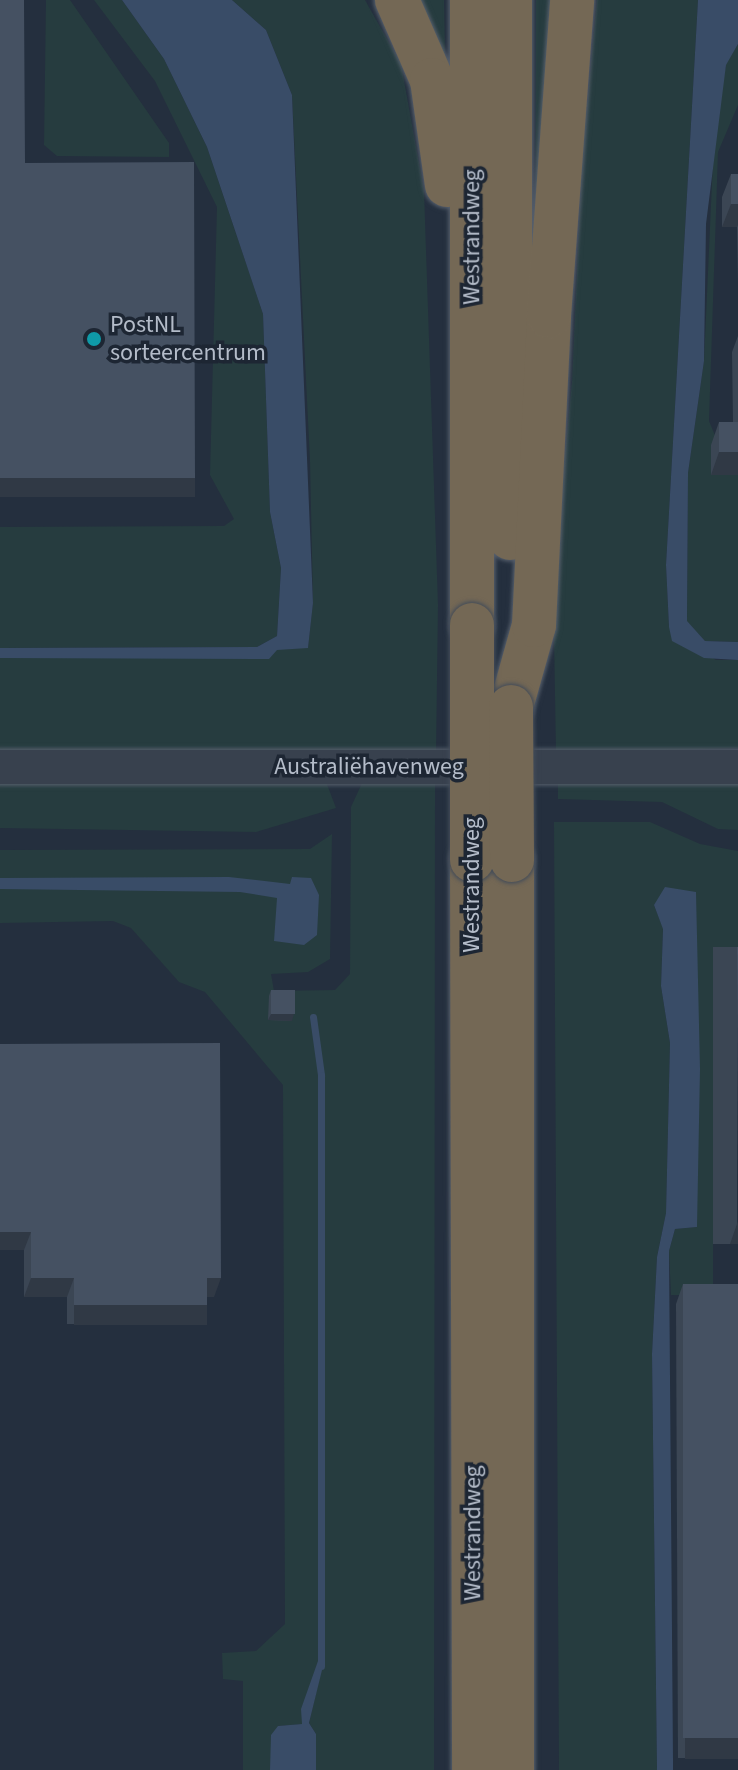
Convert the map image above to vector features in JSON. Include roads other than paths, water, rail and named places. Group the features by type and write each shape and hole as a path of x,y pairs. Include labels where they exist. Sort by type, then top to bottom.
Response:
{"highway":[{"path":"397,0 432,80 441,121 472,487"},
{"name":"Westrandweg","path":"472,0 472,487 505,625 511,707 492,860 512,1770"},
{"name":"Westrandweg","path":"474,1770 492,860 505,625 510,0"},
{"path":"505,625 550,301 572,0"}],"street":[{"name":"Australiëhavenweg","path":"0,767 738,767"}],"water":[{"path":"122,0 232,0 266,30 292,95 313,603 308,648 277,650 269,659 0,658 0,648 257,647 277,636 281,568 270,512 263,314 207,147 164,59"},
{"path":"698,0 738,0 738,44 726,65 706,224 704,361 688,473 687,621 705,641 738,642 738,660 704,658 672,641 669,627 666,565"},
{"path":"229,877 290,884 292,877 311,878 319,895 317,935 304,945 274,941 277,898 240,892 0,889 0,878"},
{"path":"665,887 696,892 700,1069 697,1227 675,1229 669,1251 673,1770 657,1770 652,1354 657,1257 666,1213 670,1043 661,986 663,929 654,905"},
{"path":"318,1661 324,1662 309,1723 316,1734 316,1770 270,1770 271,1735 278,1726 302,1724 301,1709"}],"waterway":[{"path":"313,1017 321,1075 321,1666"}],"place":[{"name":"PostNL sorteercentrum","path":"94,339"}]}
